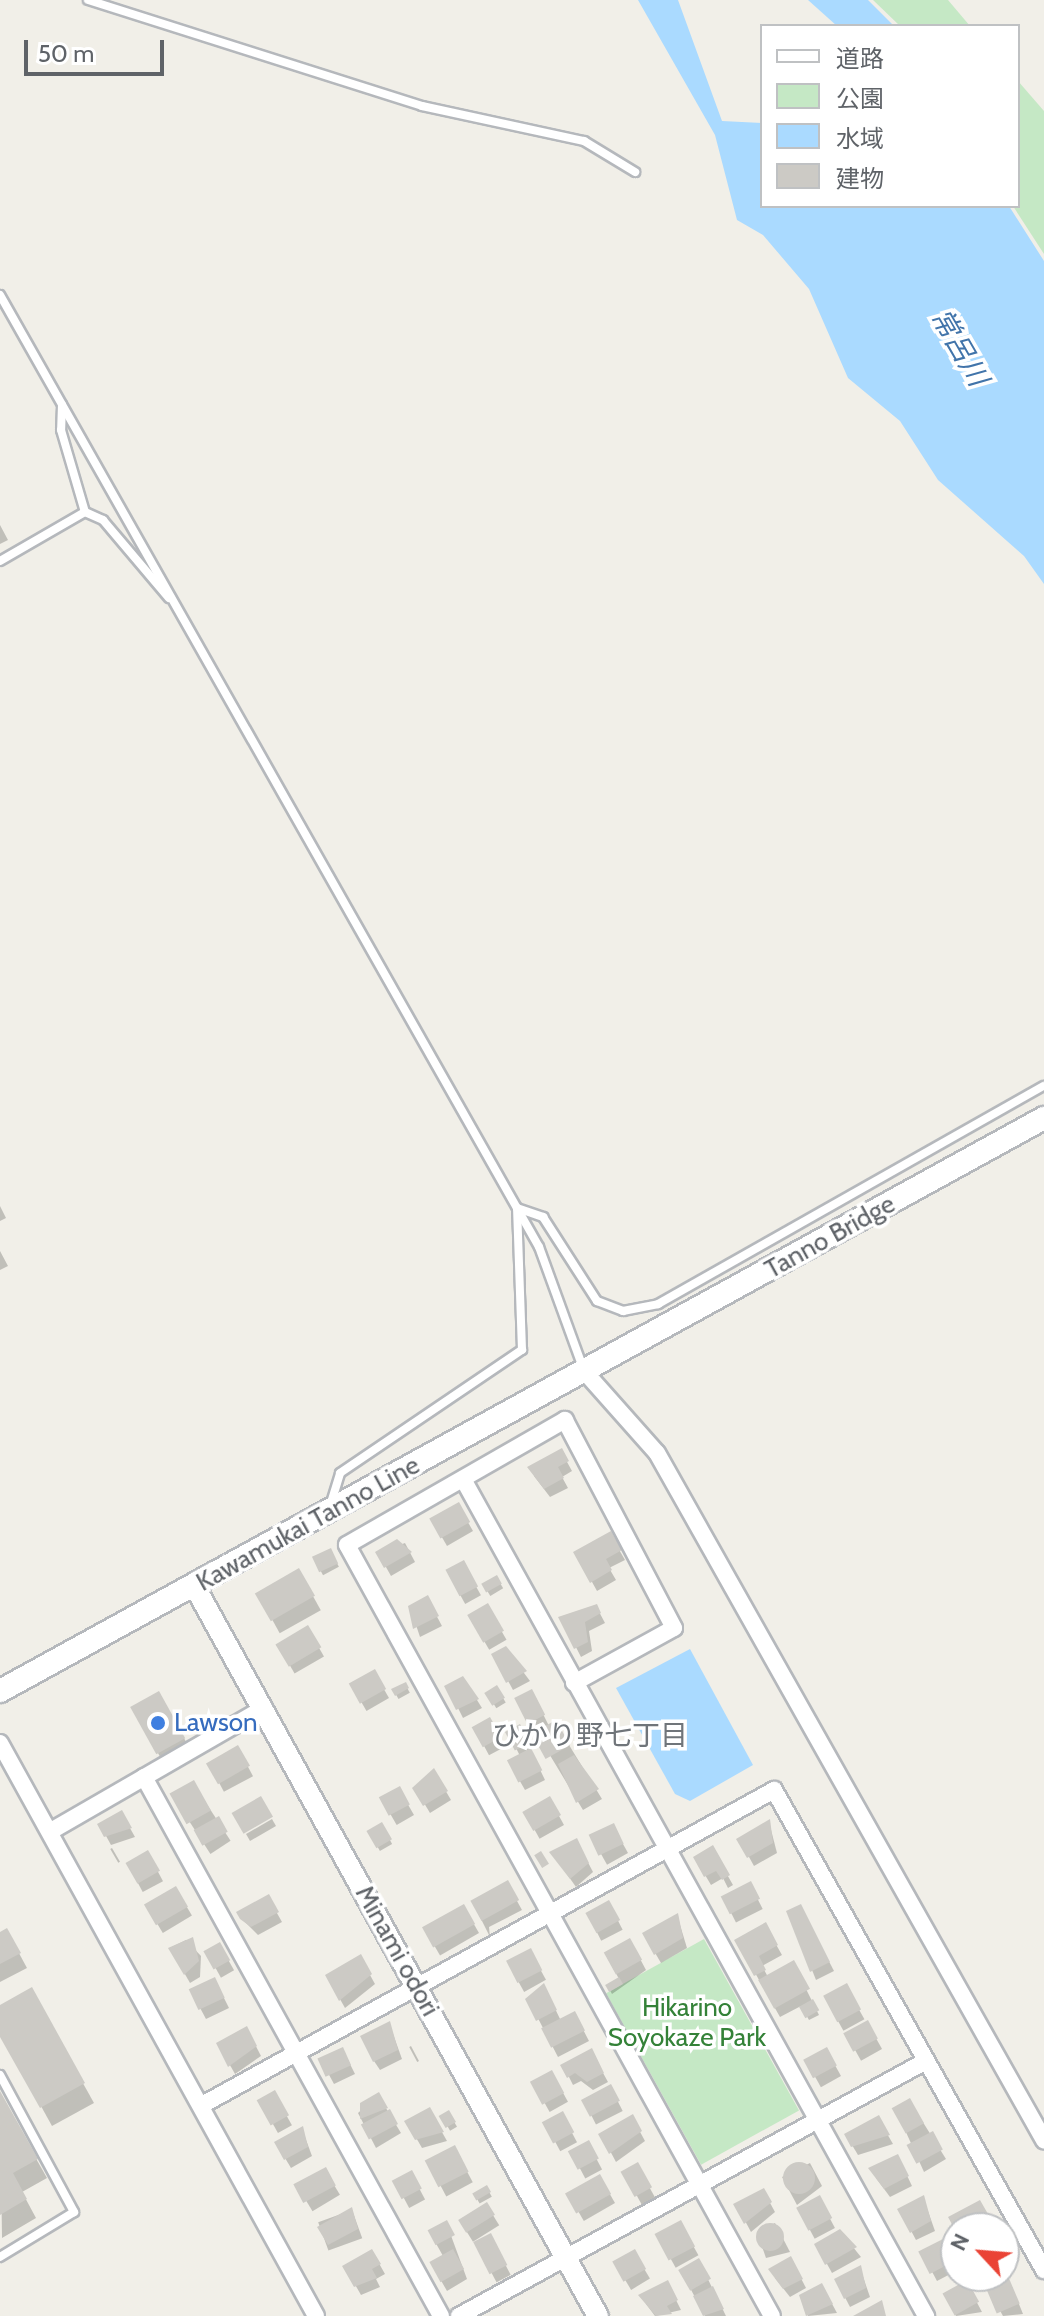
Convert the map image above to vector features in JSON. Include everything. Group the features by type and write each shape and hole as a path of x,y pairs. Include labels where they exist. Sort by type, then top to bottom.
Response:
{"main road":[{"name":"Tanno Bridge","path":"616,1356 1044,1118"},
{"name":"Kawamukai Tanno Line","path":"0,1691 616,1356"}],"street":[{"path":"585,1372 657,1453 1044,2140"},
{"path":"574,1683 674,1628 565,1420 347,1545 772,2316"},
{"path":"463,1479 926,2316"},
{"name":"Minami odori","path":"195,1587 598,2316"},
{"path":"51,1831 264,1708"},
{"path":"0,1743 316,2316"},
{"path":"144,1777 441,2316"},
{"path":"202,2105 774,1790 1044,2270"},
{"path":"459,2316 567,2260 697,2182 926,2061"}],"lane":[{"path":"88,0 422,106 584,141 635,172"},
{"path":"0,295 517,1208 585,1372"},
{"path":"62,404 61,430 85,512 103,520 150,584 173,601"},
{"path":"0,561 85,512"},
{"path":"517,1208 543,1217 597,1301 623,1311 658,1304 1044,1086"},
{"path":"327,1514 340,1473 522,1350 517,1208"},
{"path":"0,2075 74,2212 0,2257"}],"green space":[{"path":"873,0 948,0 968,24 898,24"},
{"path":"1020,83 1044,111 1044,254 1014,208 1020,208"},
{"name":"Hikarino Soyokaze Park","path":"704,1939 799,2110 701,2165 606,1993"}],"water":[{"name":"常呂川","path":"638,0 678,0 722,121 760,123 760,208 1010,208 1044,261 1044,584 1024,556 938,480 900,421 848,378 809,289 763,235 737,220 715,135"},
{"path":"808,0 868,0 892,24 835,24"},
{"path":"690,1649 753,1765 690,1801 675,1794 616,1688"}],"building":[{"path":"562,1448 569,1461 558,1467 564,1478 544,1489 527,1467"},
{"path":"459,1502 470,1522 440,1539 429,1518"},
{"path":"611,1531 622,1550 606,1559 612,1570 590,1583 573,1552"},
{"path":"397,1539 412,1552 384,1568 375,1552"},
{"path":"331,1548 338,1563 319,1572 312,1557"},
{"path":"464,1560 478,1586 460,1596 445,1570"},
{"path":"299,1568 315,1596 271,1621 255,1594"},
{"path":"497,1575 502,1584 486,1592 481,1584"},
{"path":"428,1595 439,1616 413,1629 408,1606"},
{"path":"488,1603 504,1631 483,1643 467,1615"},
{"path":"597,1604 601,1613 585,1622 588,1642 574,1649 558,1617"},
{"path":"308,1625 321,1647 289,1667 275,1645"},
{"path":"506,1646 527,1671 506,1683 491,1654"},
{"path":"375,1669 386,1689 360,1704 349,1684"},
{"path":"463,1676 479,1699 456,1710 444,1686"},
{"path":"406,1682 409,1688 395,1696 391,1689"},
{"path":"497,1685 505,1698 492,1706 484,1693"},
{"path":"532,1689 545,1715 527,1724 514,1698"},
{"name":"Lawson","path":"159,1691 185,1738 156,1754 130,1707"},
{"path":"490,1717 501,1737 483,1747 472,1727"},
{"path":"556,1720 570,1745 546,1759 532,1734"},
{"path":"520,1724 530,1743 515,1751 505,1732"},
{"path":"238,1745 250,1766 218,1784 206,1764"},
{"path":"531,1748 542,1770 518,1783 507,1760"},
{"path":"574,1755 599,1789 576,1803 558,1764"},
{"path":"434,1768 448,1791 423,1806 412,1788"},
{"path":"194,1780 211,1811 186,1824 170,1794"},
{"path":"400,1786 410,1805 389,1816 379,1797"},
{"path":"261,1796 273,1817 244,1834 232,1813"},
{"path":"550,1796 561,1815 533,1831 522,1812"},
{"path":"122,1810 132,1828 104,1837 97,1824"},
{"path":"219,1816 228,1832 202,1846 194,1830"},
{"path":"770,1819 773,1843 747,1858 736,1839"},
{"path":"382,1822 392,1839 376,1848 366,1831"},
{"path":"614,1823 624,1844 598,1856 589,1835"},
{"path":"577,1838 589,1863 570,1879 549,1852"},
{"path":"713,1845 730,1875 722,1880 716,1871 704,1877 693,1857"},
{"path":"148,1850 160,1871 137,1884 125,1863"},
{"path":"541,1851 549,1864 542,1868 534,1855"},
{"path":"508,1880 519,1900 482,1921 470,1901"},
{"path":"751,1881 760,1899 730,1914 721,1896"},
{"path":"176,1886 188,1907 156,1925 144,1904"},
{"path":"269,1894 279,1912 251,1927 240,1919 236,1912"},
{"path":"609,1900 620,1920 597,1933 585,1913"},
{"path":"464,1904 475,1924 433,1947 422,1927"},
{"path":"801,1904 830,1962 810,1972 786,1911"},
{"path":"678,1913 683,1938 654,1955 642,1933"},
{"path":"766,1922 778,1945 759,1956 766,1970 754,1976 734,1940"},
{"path":"7,1928 21,1953 0,1964 0,1932"},
{"path":"193,1937 199,1961 184,1975 168,1948"},
{"path":"630,1938 642,1960 616,1974 604,1953"},
{"path":"220,1942 230,1960 214,1970 203,1951"},
{"path":"531,1948 542,1970 517,1983 506,1961"},
{"path":"361,1954 372,1974 339,2001 325,1975"},
{"path":"794,1960 810,1989 774,2009 758,1980"},
{"path":"215,1977 225,1998 198,2010 189,1989"},
{"path":"619,1977 623,1984 609,1992 605,1985"},
{"path":"544,1983 557,2010 536,2021 525,1999"},
{"path":"847,1983 861,2009 837,2022 823,1996"},
{"path":"32,1987 85,2083 40,2108 0,2037 0,2005"},
{"path":"813,1999 819,2010 805,2018 799,2007"},
{"path":"575,2011 585,2031 551,2048 541,2028"},
{"path":"868,2020 878,2039 853,2052 843,2033"},
{"path":"390,2021 398,2050 373,2062 360,2036"},
{"path":"247,2026 257,2046 228,2067 216,2043"},
{"path":"343,2047 351,2065 326,2077 317,2058"},
{"path":"827,2047 837,2066 813,2078 803,2060"},
{"path":"592,2048 604,2073 587,2082 575,2073 567,2078 560,2065"},
{"path":"552,2070 564,2093 542,2105 530,2082"},
{"path":"611,2084 620,2101 590,2117 581,2100"},
{"path":"275,2090 289,2115 271,2126 257,2100"},
{"path":"0,2091 38,2159 13,2173 27,2199 0,2215"},
{"path":"379,2092 388,2108 360,2119 360,2103"},
{"path":"910,2098 924,2123 906,2134 892,2108"},
{"path":"430,2107 444,2132 415,2140 404,2121"},
{"path":"390,2109 398,2124 369,2140 361,2124"},
{"path":"449,2110 456,2122 446,2128 439,2116"},
{"path":"563,2111 574,2132 553,2143 542,2122"},
{"path":"633,2114 642,2131 609,2154 598,2134"},
{"path":"879,2115 890,2135 851,2147 844,2134"},
{"path":"303,2126 308,2147 284,2160 274,2142"},
{"path":"933,2131 943,2150 916,2164 907,2145"},
{"path":"589,2140 599,2159 578,2170 568,2151"},
{"path":"455,2145 469,2172 438,2187 425,2160"},
{"path":"898,2154 909,2176 884,2189 868,2168"},
{"path":"638,2162 652,2187 635,2197 621,2172"},
{"path":"799,2162 810,2167 815,2178 810,2189 799,2194 788,2189 783,2178 788,2167"},
{"path":"326,2167 336,2186 303,2203 293,2184"},
{"path":"412,2170 422,2189 402,2199 392,2181"},
{"path":"600,2174 611,2194 576,2214 565,2193"},
{"path":"487,2185 491,2192 476,2200 472,2194"},
{"path":"764,2188 772,2202 744,2224 733,2204"},
{"path":"820,2195 832,2218 808,2231 796,2208"},
{"path":"924,2195 931,2221 910,2233 897,2209"},
{"path":"980,2200 987,2212 957,2212"},
{"path":"487,2202 495,2215 466,2233 458,2220"},
{"path":"352,2207 358,2229 328,2245 317,2227"},
{"path":"447,2220 455,2235 436,2245 428,2230"},
{"path":"681,2220 695,2246 669,2261 655,2234"},
{"path":"770,2223 780,2227 784,2237 780,2247 770,2251 760,2247 756,2237 760,2227"},
{"path":"840,2229 857,2247 825,2265 814,2244"},
{"path":"491,2233 507,2265 490,2274 473,2242"},
{"path":"940,2241 940,2269 930,2274 918,2252"},
{"path":"372,2249 381,2264 372,2269 377,2278 354,2287 342,2266"},
{"path":"453,2249 464,2269 441,2282 429,2262"},
{"path":"635,2249 646,2269 623,2282 612,2262"},
{"path":"791,2256 803,2279 783,2289 768,2269"},
{"path":"699,2258 711,2279 690,2291 678,2270"},
{"path":"861,2265 866,2288 844,2299 834,2279"},
{"path":"668,2280 678,2300 667,2306 672,2314 656,2316 638,2295"},
{"path":"822,2283 833,2304 806,2316 799,2295"},
{"path":"713,2286 724,2309 703,2316 693,2296"},
{"path":"974,2292 979,2302 955,2315 943,2294"},
{"path":"988,2292 1015,2292 1020,2304 997,2313"},
{"path":"882,2300 886,2316 853,2316"}],"place":[{"name":"Lawson","path":"158,1723"}],"district":[{"name":"ひかり野七丁目","path":"590,1735"}]}
